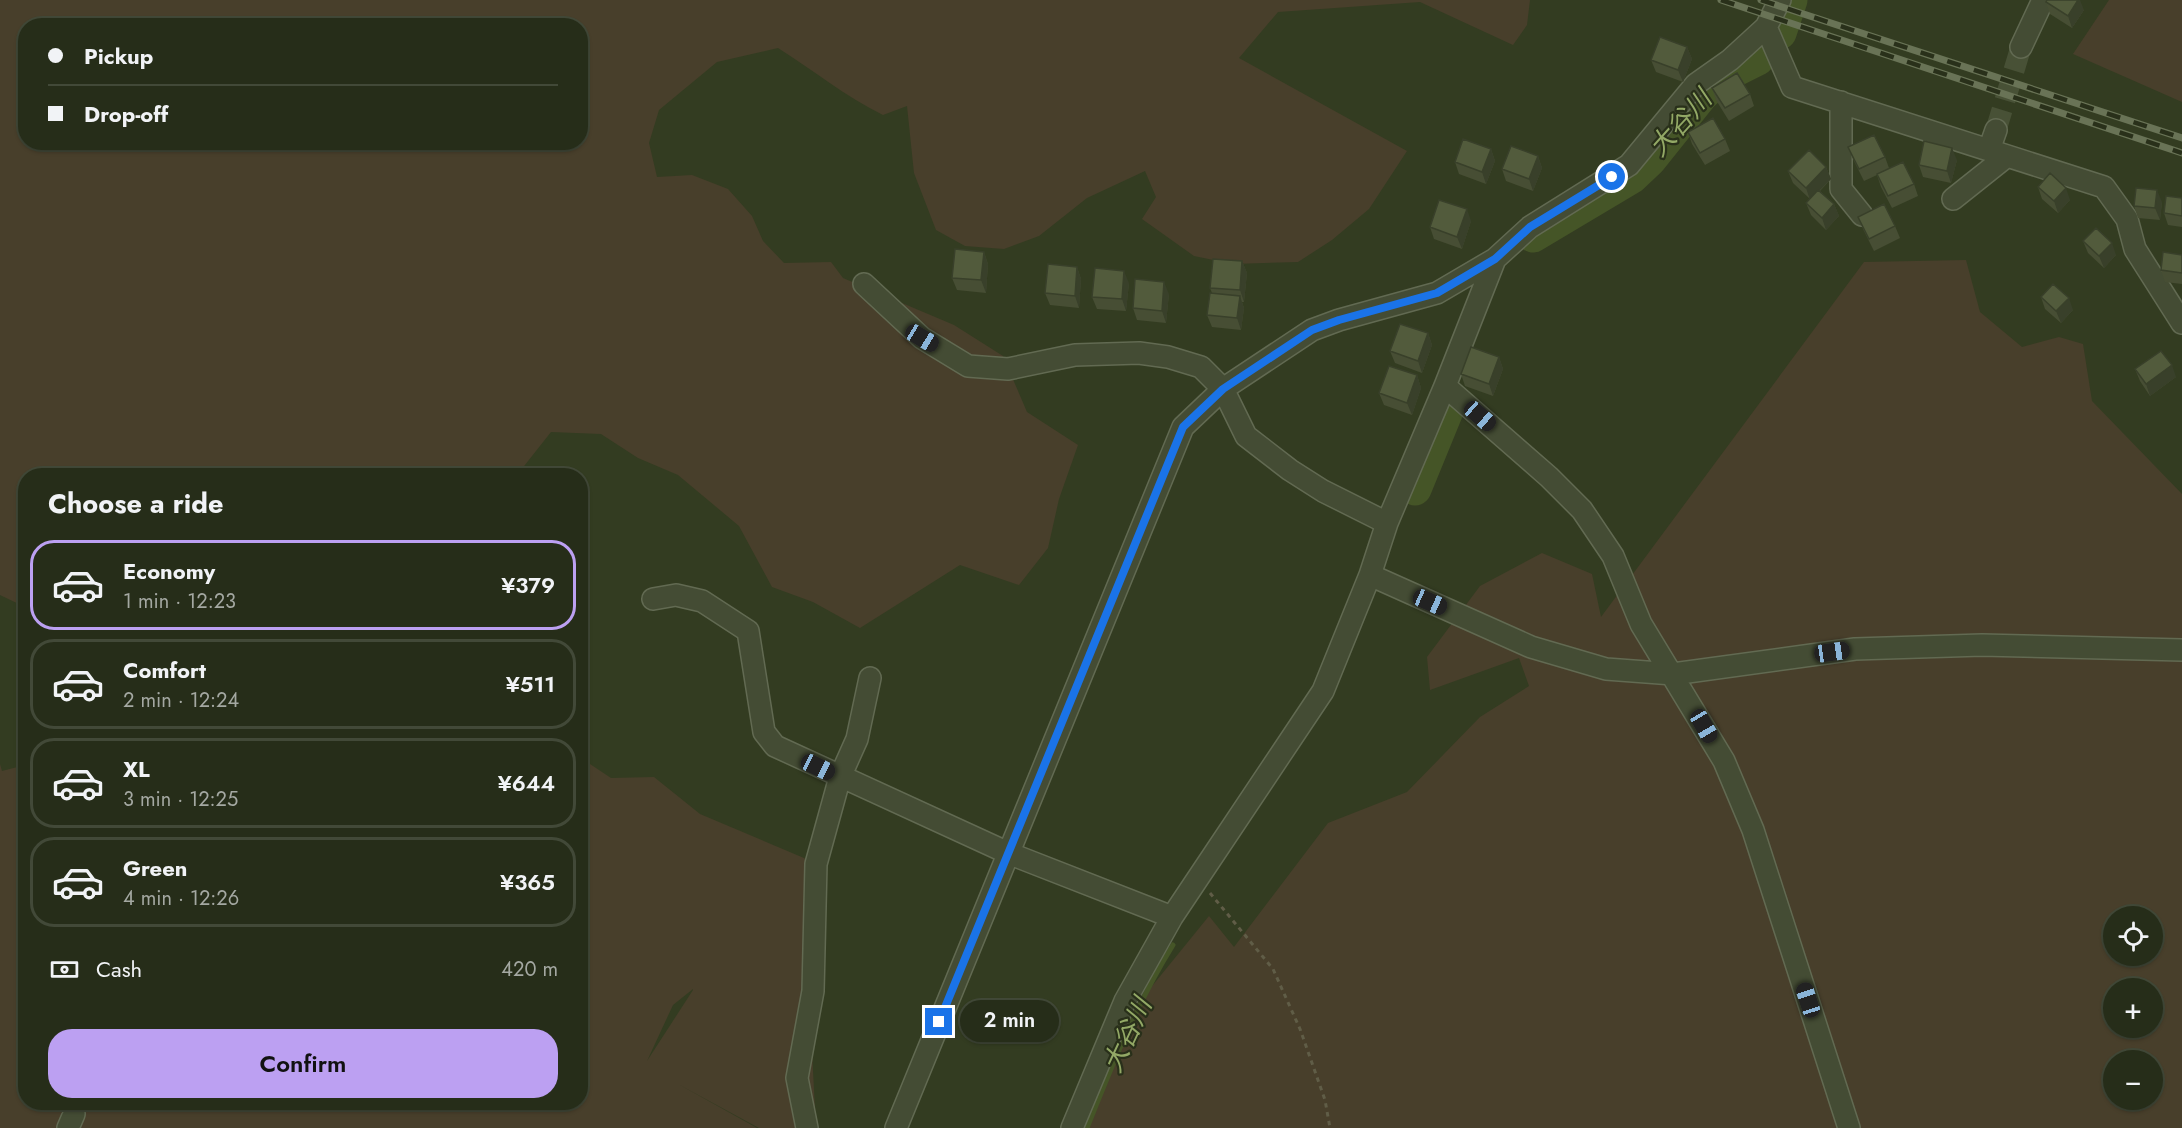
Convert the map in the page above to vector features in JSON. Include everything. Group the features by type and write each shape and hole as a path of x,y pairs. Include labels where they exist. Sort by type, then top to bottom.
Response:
{"street":[{"path":"896,1128 1183,427 1223,389 1312,330 1339,320 1437,293 1495,259 1530,227 1629,165 1696,84 1730,60 1766,27 1780,0"},
{"path":"2021,46 2043,0"},
{"path":"1766,27 1792,87 2104,186 2127,219 2135,249 2182,323"},
{"path":"1840,102 1840,189 1862,215"},
{"path":"1953,199 1998,153 1996,130"},
{"path":"1072,1128 1125,1001 1172,917 1199,880 1323,691 1370,574 1387,523 1445,386 1495,259"},
{"path":"864,284 922,338 968,366 1008,369 1075,355 1138,353 1168,357 1201,367 1223,389 1246,436 1290,470 1323,491 1387,523"},
{"path":"1445,386 1549,477 1582,510 1613,556 1641,624 1724,761 1753,830 1849,1128"},
{"path":"1370,574 1531,647 1606,669 1673,674 1855,649 1982,645 2182,650"},
{"path":"653,599 676,595 702,600 748,631 764,732 775,746 1008,853 1172,917"},
{"path":"807,1128 797,1078 813,991 816,864 840,777 857,739 870,678"},
{"path":"68,1128 74,1110"}],"path":[{"path":"1199,880 1273,969 1300,1029 1324,1100 1330,1128"}],"shaded area":[{"path":"0,0 1530,0 1527,25 1513,45 1420,2 1278,12 1239,58 1407,151 1369,209 1332,240 1298,262 1233,264 1194,256 1142,219 1156,197 1145,171 1087,198 1039,236 1004,249 965,246 936,230 914,173 907,106 883,115 843,92 778,48 717,62 659,110 649,143 657,177 692,175 728,189 752,216 763,241 784,263 831,262 843,278 954,325 1003,356 1027,412 1078,445 1059,499 1048,548 1019,585 960,565 860,628 813,602 772,587 739,526 678,475 638,458 601,434 551,432 523,468 18,468 18,604 0,595"},
{"path":"2109,0 2182,0 2182,102 2073,54"},
{"path":"1966,260 1980,312 2022,347 2059,337 2083,344 2092,401 2182,494 2182,1128 1087,1128 1131,1012 1209,916 1234,947 1328,823 1407,792 1480,717 1529,686 1519,658 1430,690 1427,657 1480,586 1542,553 1592,574 1601,617 1864,262"},
{"path":"588,763 611,778 654,777 700,814 811,861 807,956 816,1128 759,1128 678,1084 757,1128 0,1128 0,764 2,771 18,767 18,1110 588,1110","holes":["693,989 693,990 647,1061 673,1005"]}],"building":[{"path":"2047,0 2078,0 2068,16 2046,2"},
{"path":"1660,37 1687,47 1678,70 1651,60"},
{"path":"1737,73 1750,94 1725,108 1712,88"},
{"path":"1713,118 1725,139 1700,153 1688,132"},
{"path":"1874,135 1885,157 1859,169 1848,147"},
{"path":"1463,139 1491,149 1482,172 1455,162"},
{"path":"1924,141 1952,148 1947,171 1919,165"},
{"path":"1511,146 1538,156 1529,179 1502,169"},
{"path":"1809,150 1826,167 1806,188 1788,171"},
{"path":"1903,162 1914,184 1888,196 1877,174"},
{"path":"2050,173 2066,188 2054,201 2038,187"},
{"path":"2136,188 2157,190 2155,208 2134,206"},
{"path":"1818,190 1834,204 1822,218 1806,203"},
{"path":"2166,196 2182,198 2182,216 2164,213"},
{"path":"1439,200 1467,209 1457,237 1430,227"},
{"path":"1884,204 1895,226 1869,239 1858,217"},
{"path":"2096,228 2112,243 2099,256 2083,241"},
{"path":"955,249 984,252 981,280 952,278"},
{"path":"2163,252 2182,255 2182,273 2161,270"},
{"path":"1213,259 1242,261 1240,290 1210,288"},
{"path":"1048,264 1077,267 1075,296 1045,293"},
{"path":"1095,268 1124,271 1122,299 1092,297"},
{"path":"1135,279 1164,282 1162,311 1133,308"},
{"path":"2053,284 2069,298 2056,311 2041,297"},
{"path":"1210,293 1240,296 1237,318 1207,315"},
{"path":"1400,324 1428,333 1418,361 1390,351"},
{"path":"1471,347 1499,357 1489,384 1461,374"},
{"path":"2161,351 2172,365 2146,384 2135,369"},
{"path":"1389,366 1417,375 1407,403 1379,393"}],"waterway":[{"name":"大谷川","path":"1780,33 1791,0"},
{"name":"大谷川","path":"1533,236 1632,177 1650,160 1702,95 1722,77 1758,59"},
{"name":"大谷川","path":"1415,489 1449,406"},
{"name":"大谷川","path":"1087,1128 1137,1012 1173,945"}],"tunnel":[{"path":"1996,130 2021,47"}],"railway":[{"path":"1721,0 2182,153"},
{"path":"1761,0 2182,138"}],"route":[{"path":"939,1022 1183,427 1223,389 1312,330 1339,320 1437,293 1495,259 1530,227 1612,177"}]}
